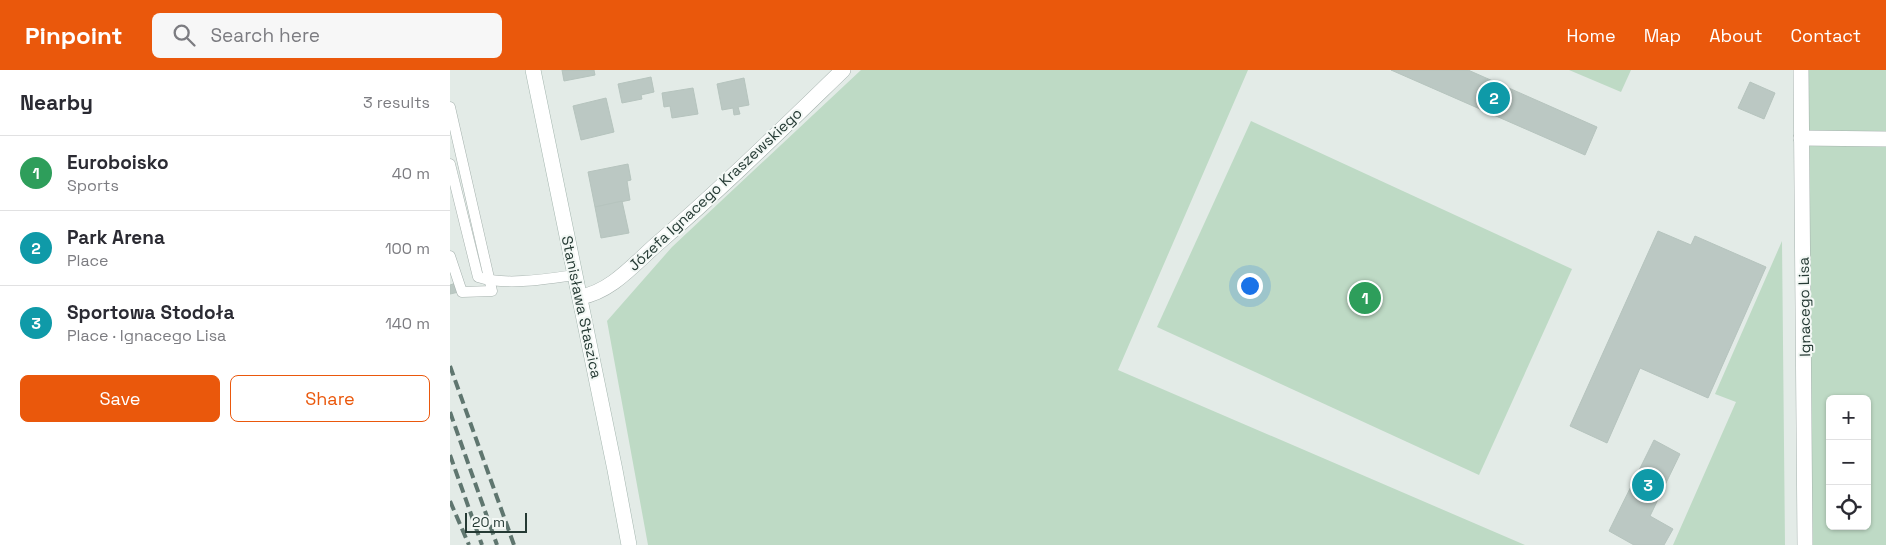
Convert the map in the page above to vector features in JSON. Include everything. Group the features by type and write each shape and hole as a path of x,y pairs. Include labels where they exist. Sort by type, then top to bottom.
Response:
{"street":[{"name":"Stanisława Staszica","path":"533,70 629,545"},
{"name":"Józefa Ignacego Kraszewskiego","path":"580,297 591,295 610,285 677,228 843,70"},
{"name":"Ignacego Lisa","path":"1801,70 1806,545"},
{"path":"1801,138 1886,139"}],"lane":[{"path":"450,107 458,149 492,291 462,292 460,280 450,256"},
{"path":"450,164 478,277 490,281 540,280 575,275"}],"green space":[{"path":"861,70 1248,70 1118,370 1525,545 648,545 607,321 672,247"},
{"path":"1569,70 1631,70 1621,92"},
{"path":"1808,70 1886,70 1886,545 1812,545"},
{"path":"1251,121 1572,269 1479,475 1157,327"},
{"path":"1782,241 1785,545 1673,545 1736,402 1715,394"}],"building":[{"path":"562,70 594,70 595,75 564,81"},
{"path":"1391,70 1468,70 1597,127 1585,155"},
{"path":"651,77 654,92 641,95 642,99 622,103 618,84"},
{"path":"744,78 749,105 738,107 740,114 734,115 733,108 722,110 717,84"},
{"path":"1750,82 1775,93 1764,119 1738,108"},
{"path":"693,88 698,114 672,118 670,106 664,107 662,93"},
{"path":"606,98 614,132 581,140 573,106"},
{"path":"628,164 631,180 627,181 630,200 595,207 588,172"},
{"path":"622,201 629,233 601,238 595,207"},
{"path":"1658,231 1691,245 1695,236 1766,267 1708,398 1640,368 1607,443 1570,426"},
{"path":"456,283 459,292 450,294 450,285"},
{"path":"1654,440 1680,454 1650,516 1673,529 1664,545 1634,545 1609,531"}],"railway":[{"path":"450,366 514,545"},
{"path":"450,412 497,545"},
{"path":"450,455 482,545"},
{"path":"450,501 469,545"}],"place":[{"name":"Park Arena","path":"1494,98"},
{"name":"Euroboisko","path":"1365,298"},
{"name":"Sportowa Stodoła","path":"1648,485"}]}
